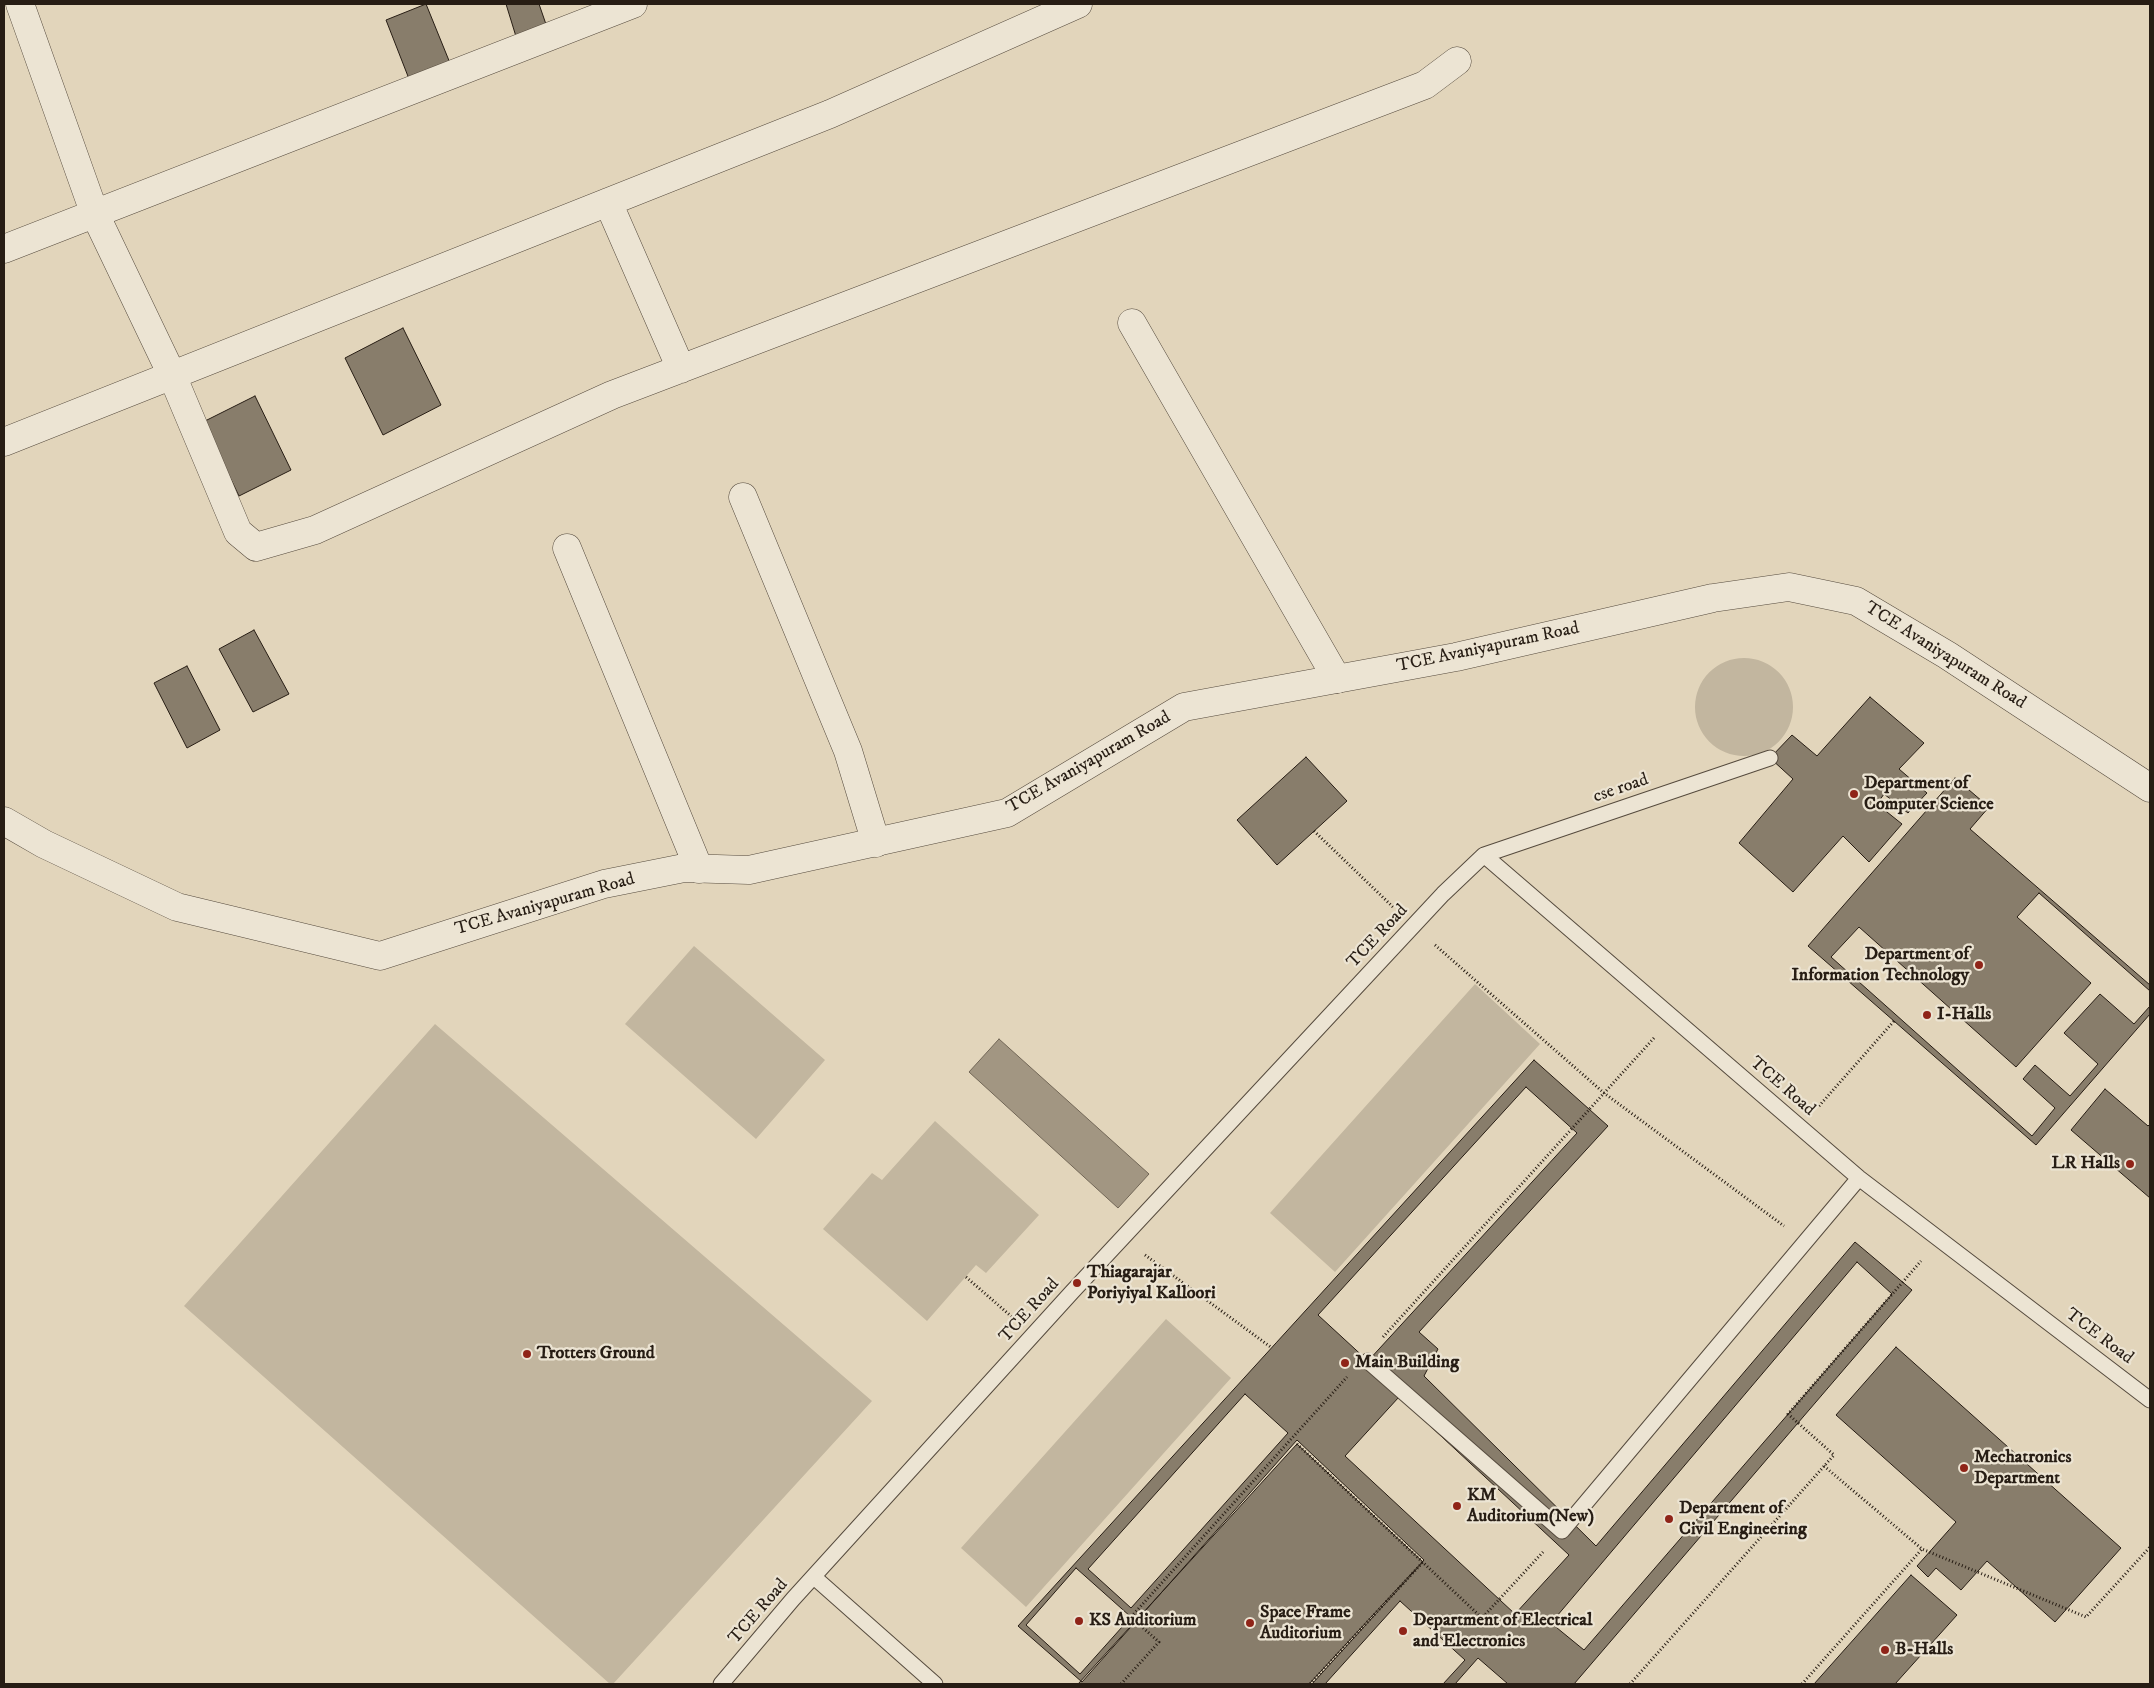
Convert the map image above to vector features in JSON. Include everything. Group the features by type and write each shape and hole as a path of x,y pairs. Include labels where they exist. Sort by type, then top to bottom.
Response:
{"street":[{"path":"20,4 94,212 172,375 238,532 256,547 315,530 612,395 1426,85 1457,61"},
{"path":"4,249 94,212 633,4"},
{"path":"4,442 830,114 1078,4"},
{"path":"608,202 681,369"},
{"path":"1132,323 1337,679"},
{"path":"743,497 848,752 876,843"},
{"path":"567,548 699,869"},
{"name":"TCE Avaniyapuram Road","path":"4,821 44,844 177,907 380,956 604,884 684,868 748,870 1007,813 1184,707 1456,657 1713,598 1789,587 1856,601 1947,655 2150,788"}],"lane":[{"name":"cse road","path":"1484,855 1770,758"},
{"name":"TCE Road","path":"721,1684 814,1577 1122,1239 1414,927 1484,855 1859,1178 2150,1400"},
{"path":"1368,1361 1562,1531 1859,1178"},
{"path":"814,1577 935,1684"}],"path":[{"path":"1314,832 1414,927 1604,1093 1806,1242"},
{"path":"1377,1345 1673,1017"},
{"path":"1800,1127 1894,1021"},
{"path":"1122,1239 1272,1348"},
{"path":"1630,1684 1834,1455 1788,1414 1940,1240"},
{"path":"966,1277 1033,1336"},
{"path":"1121,1684 1159,1642 1131,1617 1350,1374"},
{"path":"1297,1444 1482,1618 1562,1531"},
{"path":"1824,1466 1922,1550 2086,1617 2150,1547"},
{"path":"1802,1684 1922,1550"},
{"path":"1310,1684 1423,1562"}],"shaded area":[{"path":"1744,658 1763,662 1778,673 1789,688 1793,707 1789,726 1778,741 1763,752 1744,756 1725,752 1710,741 1699,726 1695,707 1699,688 1710,673 1725,662"},
{"path":"694,946 825,1060 756,1139 625,1024"},
{"path":"1475,984 1540,1044 1335,1272 1270,1213"},
{"name":"Trotters Ground","path":"435,1024 872,1401 613,1684 610,1684 184,1306"},
{"path":"999,1039 1149,1174 1118,1208 969,1072"},
{"path":"935,1121 1039,1215 986,1273 976,1265 927,1321 823,1229 872,1173 882,1180"},
{"path":"1166,1319 1231,1378 1026,1607 961,1548"}],"building":[{"path":"426,4 452,68 411,84 386,20"},
{"path":"506,4 539,4 549,33 518,43"},
{"path":"403,328 441,405 383,435 345,358"},
{"path":"255,396 291,470 239,496 203,422"},
{"path":"254,630 289,694 253,712 219,649"},
{"path":"187,666 220,730 187,748 154,683"},
{"name":"Department of Computer Science","path":"1870,697 1924,743 1899,769 1927,793 1908,813 1884,794 1877,804 1902,824 1869,862 1843,836 1793,892 1739,843 1793,779 1770,758 1792,735 1817,756"},
{"path":"1306,757 1347,801 1277,865 1237,820"},
{"name":"Department of Information Technology","path":"1955,778 1989,807 1970,829 2150,985 2150,1014 2036,1145 1808,946"},
{"name":"I-Halls","path":"2039,893 2150,991 2150,1006 2134,1024 2100,994 2064,1033 2098,1064 2070,1096 2035,1065 2023,1079 2055,1108 2032,1136 1831,957 1859,927 2016,1067 2091,983 2017,917"},
{"name":"Main Building","path":"1534,1060 1608,1126 1419,1332 1438,1349 1424,1376 1596,1546 1855,1242 1912,1290 1574,1684 1508,1684 1478,1658 1455,1684 1309,1684 1424,1560 1297,1440 1082,1682 1018,1626"},
{"path":"1526,1087 1577,1133 1368,1361 1318,1315"},
{"name":"LR Halls","path":"2105,1089 2148,1126 2150,1124 2150,1198 2071,1130"},
{"name":"Department of Civil Engineering","path":"1857,1262 1892,1294 1584,1650 1551,1623"},
{"name":"Mechatronics Department","path":"1896,1347 2121,1548 2055,1622 1987,1561 1961,1590 1936,1568 1928,1577 1917,1566 1956,1522 1836,1415"},
{"path":"1245,1394 1288,1433 1131,1608 1088,1569"},
{"name":"KM Auditorium(New)","path":"1399,1397 1569,1555 1515,1614 1345,1456"},
{"name":"Space Frame Auditorium","path":"1297,1444 1423,1562 1312,1684 1078,1684"},
{"name":"KS Auditorium","path":"1076,1568 1131,1617 1080,1674 1026,1625"},
{"name":"B-Halls","path":"1911,1575 1957,1615 1895,1684 1814,1684"},
{"name":"Department of Electrical and Electronics","path":"1400,1601 1465,1660 1443,1684 1325,1684"}],"place":[{"name":"Department of Computer Science","path":"1854,794"},
{"name":"Department of Information Technology","path":"1979,965"},
{"name":"I-Halls","path":"1927,1015"},
{"name":"LR Halls","path":"2130,1164"},
{"name":"Thiagarajar Poriyiyal Kalloori","path":"1077,1283"},
{"name":"Trotters Ground","path":"527,1354"},
{"name":"Main Building","path":"1345,1363"},
{"name":"Mechatronics Department","path":"1964,1468"},
{"name":"KM Auditorium(New)","path":"1457,1506"},
{"name":"Department of Civil Engineering","path":"1669,1519"},
{"name":"KS Auditorium","path":"1079,1621"},
{"name":"Space Frame Auditorium","path":"1250,1623"},
{"name":"Department of Electrical and Electronics","path":"1403,1631"},
{"name":"B-Halls","path":"1885,1650"}]}
